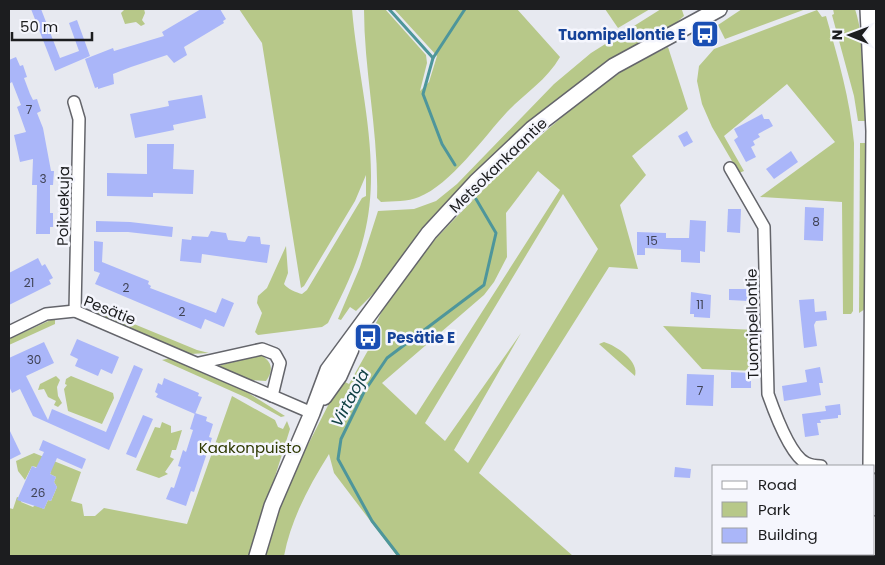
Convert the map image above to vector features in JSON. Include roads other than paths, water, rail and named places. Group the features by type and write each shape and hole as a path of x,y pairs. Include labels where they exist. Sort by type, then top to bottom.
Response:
{"street":[{"name":"Metsokankaantie","path":"257,556 272,506 312,413 339,376 361,325 429,233 476,182 532,129 614,66 719,9"},
{"path":"866,12 874,131 871,465"},
{"name":"Poikuekuja","path":"74,102 79,119 75,312"},
{"name":"Tuomipellontie","path":"730,168 764,227 768,394 775,414 798,455 806,463 816,465"},
{"name":"Pesätie","path":"9,332 46,314 75,312 312,413"},
{"path":"198,363 262,349 275,354 280,363 272,396"},
{"path":"875,540 876,556"}],"waterway":[{"path":"389,9 433,58"},
{"name":"Virtaoja","path":"455,165 442,144 423,94 433,58 465,9"},
{"name":"Virtaoja","path":"399,556 372,521 338,459 341,439 364,392 387,358 484,285 496,233 476,199"}],"place":[{"name":"Tuomipellontie E","path":"705,34"},
{"name":"Pesätie E","path":"368,337"}],"park label":[{"name":"Kaakonpuisto","path":"250,447"}]}
